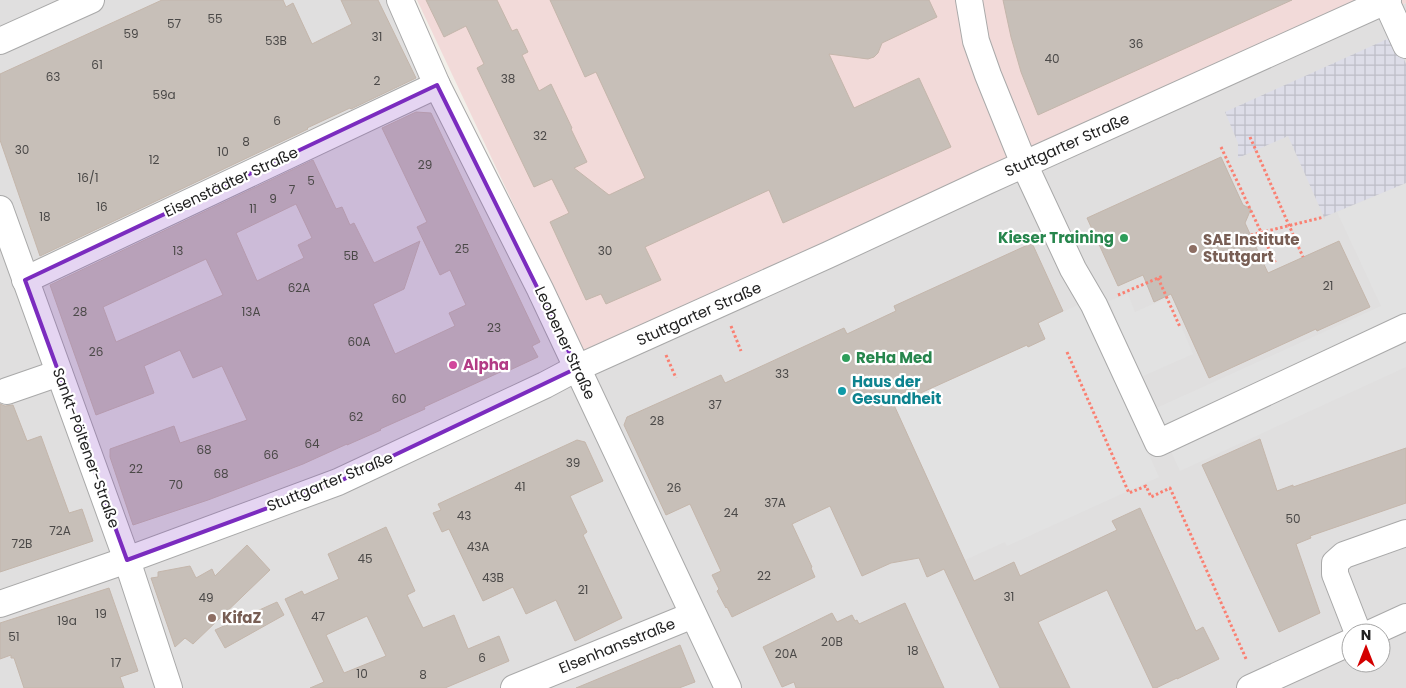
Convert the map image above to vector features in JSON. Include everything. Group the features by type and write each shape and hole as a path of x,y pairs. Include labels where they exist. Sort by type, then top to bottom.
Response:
{"street":[{"path":"0,41 90,0"},
{"name":"Leobener Straße","path":"400,0 437,85 585,382 728,688"},
{"path":"968,0 976,41 991,84 1024,164 1073,269 1094,305 1158,443 1406,327"},
{"path":"1387,0 1406,46"},
{"name":"Stuttgarter Straße","path":"0,604 127,560 338,482 545,385 577,368 819,260 1024,164 1387,0"},
{"name":"Eisenstädter Straße","path":"26,280 437,85"},
{"name":"Sankt-Pöltener-Straße","path":"0,209 127,560 169,688"},
{"path":"7,391 60,373"},
{"path":"1354,623 1335,574 1335,563 1344,555 1406,533"},
{"name":"Elsenhansstraße","path":"514,688 693,615"},
{"path":"1391,624 1406,617"},
{"path":"1254,686 1341,647"}],"path":[{"path":"1250,138 1302,257"},
{"path":"1221,147 1276,264"},
{"path":"1251,236 1324,217"},
{"path":"1094,305 1163,276"},
{"path":"1158,278 1180,327"},
{"path":"730,324 741,351"},
{"path":"1067,352 1129,493 1146,486 1151,497 1170,488 1254,686"},
{"path":"666,354 676,378"}],"highlighted area":[{"path":"437,85 577,368 338,482 127,560 25,280"}],"shaded area":[{"path":"0,0 387,0 571,385 1406,3 1406,688 0,688"},
{"path":"417,0 1406,0 1406,3 594,375"},
{"path":"1394,36 1406,64 1406,183 1324,217 1288,136 1238,158 1238,143 1225,112"},
{"path":"1406,183 1406,367 1180,471 1152,410 1381,306 1337,212"},
{"path":"1128,294 1135,312 1169,297 1193,354 1141,377 1109,301"},
{"path":"1080,304 1159,477 1007,546 1005,542 965,560 900,418 882,411 1027,345 1028,347 1045,339 1038,323"}],"building":[{"path":"162,0 283,0 286,7 293,3 312,44 352,24 341,0 378,0 416,78 40,256 0,140 0,74"},
{"path":"426,0 497,0 512,31 517,29 528,52 522,55 539,91 551,84 572,128 587,162 574,168 609,195 645,178 596,72 585,77 550,0 929,0 937,17 882,43 874,57 868,59 829,54 854,108 919,78 951,147 783,223 769,190 645,247 661,280 606,304 601,294 586,300 550,222 569,213 552,179 534,187 477,68 484,64 466,26 444,37"},
{"path":"1003,0 1292,0 1038,115 1021,72"},
{"path":"416,112 431,113 540,342 532,346 538,357 510,370 509,368 424,407 425,409 381,430 303,464 208,500 133,525 110,457 110,449 174,426 180,443 247,420 222,366 193,378 180,350 144,366 154,393 96,415 50,285 313,160 336,209 342,207 350,225 354,223 374,263 420,241 404,289 373,304 395,354 455,326 449,313 466,305 450,270 440,275 417,227 427,222 382,128","holes":["296,204 312,238 298,245 304,258 257,281 236,233","206,259 223,295 116,342 103,307"]},
{"path":"1221,157 1243,205 1251,209 1245,223 1268,273 1339,241 1370,307 1317,331 1316,329 1209,378 1171,294 1154,302 1143,275 1118,286 1087,218"},
{"path":"1032,243 1063,311 1038,323 1045,339 1028,347 1027,345 894,405 974,581 1014,562 1020,576 1117,530 1112,521 1140,508 1196,631 1203,627 1219,659 1153,688 1107,590 1038,622 1070,688 1000,688 944,569 927,577 919,558 891,563 862,576 830,506 792,524 815,577 732,617 717,591 719,589 712,575 721,571 690,504 666,515 624,425 627,417 721,375 725,383 844,328 847,334 896,311 894,306"},
{"path":"0,404 5,406 13,405 27,441 41,436 69,513 82,509 93,541 0,572"},
{"path":"1260,439 1277,491 1406,448 1406,503 1310,536 1311,538 1296,544 1320,613 1279,632 1202,465"},
{"path":"577,440 585,442 603,481 570,496 587,532 583,535 622,618 575,641 556,600 526,614 513,587 483,601 449,529 442,532 433,513 441,510 438,504"},
{"path":"386,527 415,591 407,595 423,628 454,615 468,649 499,636 509,661 445,688 310,688 324,682 285,599 302,591 304,595 339,579 328,554","holes":["367,616 386,656 344,673 326,635"]},
{"path":"247,545 270,570 193,644 185,638 175,647 151,578 158,577 158,572 190,566 196,578 212,569 215,576"},
{"path":"109,588 138,671 120,677 124,688 24,688 14,658 11,658 11,655 0,659 0,623"},
{"path":"277,602 284,615 225,648 215,630"},
{"path":"905,603 944,688 796,688 794,682 782,687 763,647 832,613 837,622 852,615 859,624"},
{"path":"680,645 695,682 679,688 576,688"}],"place":[{"name":"Kieser Training","path":"1124,238"},
{"name":"SAE Institute Stuttgart","path":"1193,249"},
{"name":"ReHa Med","path":"846,358"},
{"name":"Alpha","path":"453,365"},
{"name":"Haus der Gesundheit","path":"842,391"},
{"name":"KifaZ","path":"212,618"}]}
